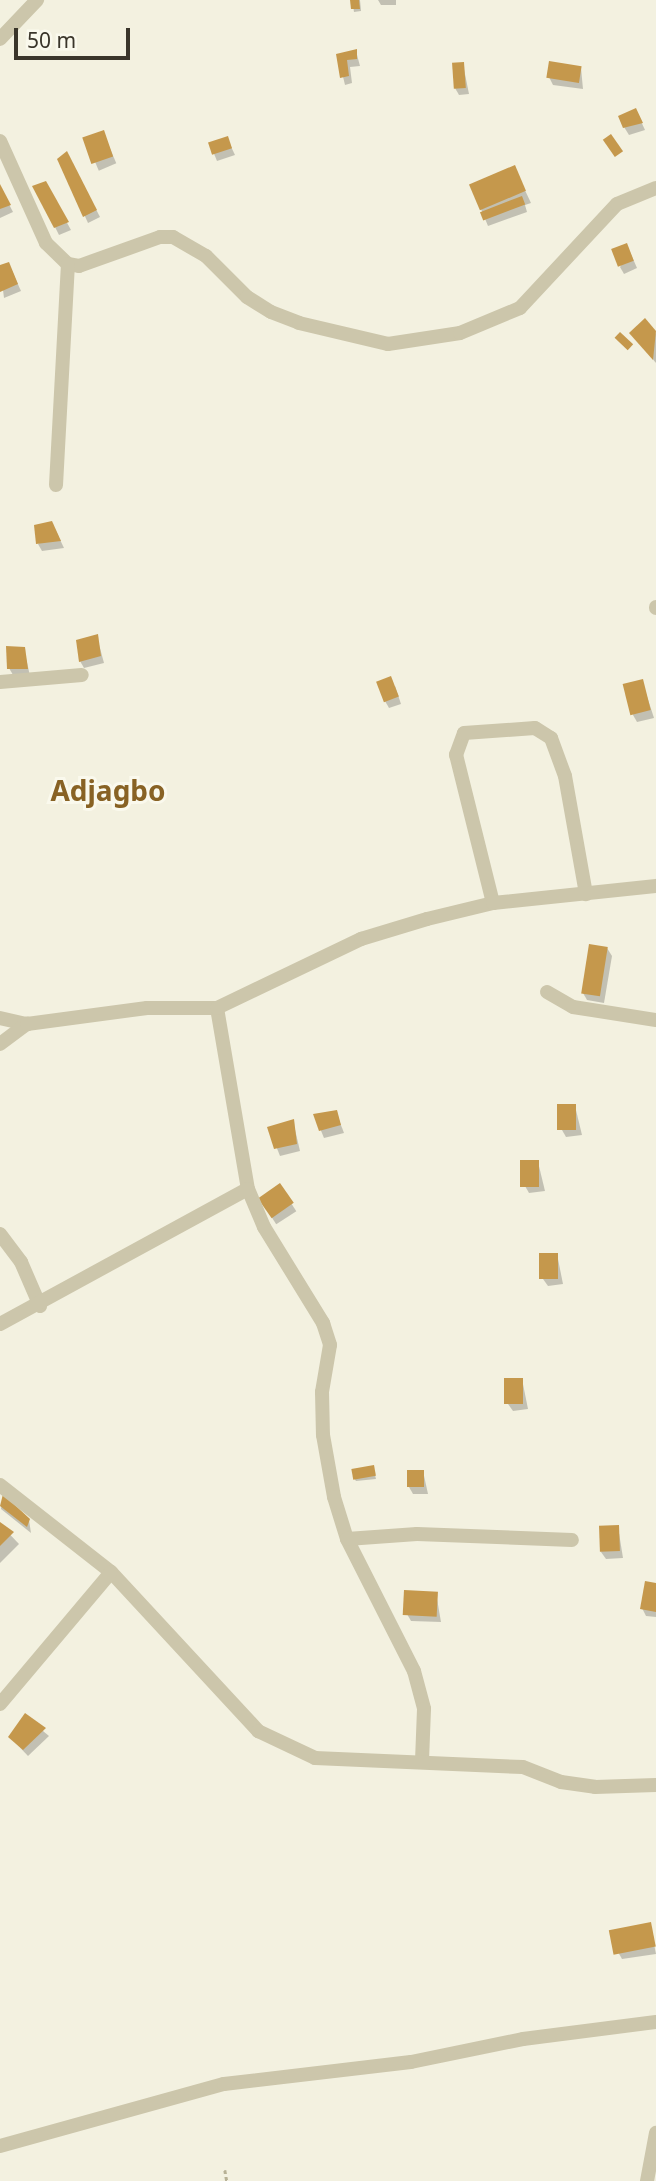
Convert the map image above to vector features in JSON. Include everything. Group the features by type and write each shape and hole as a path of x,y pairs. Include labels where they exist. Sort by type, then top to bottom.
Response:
{"street":[{"path":"0,39 37,0"},
{"path":"0,141 46,243 68,264 79,266 160,237 173,237 206,256 247,297 271,312 371,342 407,344 460,333 520,308 617,204 656,188"},
{"path":"56,485 68,264"},
{"path":"0,682 82,675"},
{"path":"494,903 456,755 464,733 535,728 551,738 565,776 586,894"},
{"path":"0,1018 27,1024 147,1009 218,1008 361,939 494,903 656,886"},
{"path":"547,992 573,1007 656,1020"},
{"path":"218,1008 248,1189 264,1227 323,1323 330,1345 323,1391 323,1435 334,1497 347,1539 414,1671 424,1709 422,1760"},
{"path":"0,1044 27,1024"},
{"path":"0,1324 40,1306 248,1189"},
{"path":"0,1234 21,1262 40,1306"},
{"path":"0,1485 111,1572 258,1731 315,1758 422,1760 523,1767 561,1782 595,1787 656,1785"},
{"path":"347,1539 416,1534 572,1540"},
{"path":"0,1704 111,1572"},
{"path":"0,2146 224,2084 411,2062 500,2043 656,2022"},
{"path":"647,2181 656,2133"}],"path":[{"path":"225,2170 227,2181"}],"building":[{"path":"350,0 359,0 360,9 351,9"},
{"path":"357,49 357,59 347,60 349,76 340,78 336,54"},
{"path":"549,61 582,66 579,83 546,78"},
{"path":"464,62 466,88 454,89 452,63"},
{"path":"636,108 643,123 623,128 618,116"},
{"path":"104,130 113,156 91,164 82,137"},
{"path":"611,134 623,151 615,157 603,140"},
{"path":"228,136 232,148 212,155 208,142"},
{"path":"67,151 97,210 83,217 57,159"},
{"path":"515,165 526,191 480,210 469,185"},
{"path":"46,181 69,222 54,228 32,186"},
{"path":"0,184 11,205 0,209"},
{"path":"522,196 525,204 483,221 480,212"},
{"path":"627,243 634,261 618,267 611,249"},
{"path":"9,262 18,284 0,292 0,265"},
{"path":"645,318 656,331 653,360 629,333"},
{"path":"620,332 633,344 628,350 615,338"},
{"path":"52,521 61,541 36,544 34,525"},
{"path":"98,634 101,656 79,662 76,640"},
{"path":"6,646 25,647 28,669 7,669"},
{"path":"391,676 399,697 384,702 376,682"},
{"path":"643,679 651,710 630,715 623,684"},
{"path":"589,944 608,947 600,996 581,993"},
{"path":"557,1104 576,1104 576,1130 557,1130"},
{"path":"337,1110 341,1125 319,1131 313,1114"},
{"path":"294,1119 297,1144 274,1149 267,1127"},
{"path":"520,1160 539,1160 539,1187 520,1187"},
{"path":"280,1183 294,1203 272,1218 258,1198"},
{"path":"539,1253 558,1253 558,1279 539,1279"},
{"path":"504,1378 523,1378 523,1404 504,1404"},
{"path":"374,1465 376,1476 353,1480 351,1469"},
{"path":"407,1470 424,1470 424,1487 407,1487"},
{"path":"3,1494 30,1519 27,1527 0,1506"},
{"path":"0,1522 14,1532 0,1546"},
{"path":"619,1525 620,1551 600,1552 599,1526"},
{"path":"645,1581 656,1583 656,1612 640,1609"},
{"path":"404,1590 438,1592 437,1617 403,1615"},
{"path":"25,1713 46,1728 23,1750 8,1737"},
{"path":"651,1922 656,1947 614,1955 609,1930"}],"district":[{"name":"Adjagbo","path":"108,790"}]}
